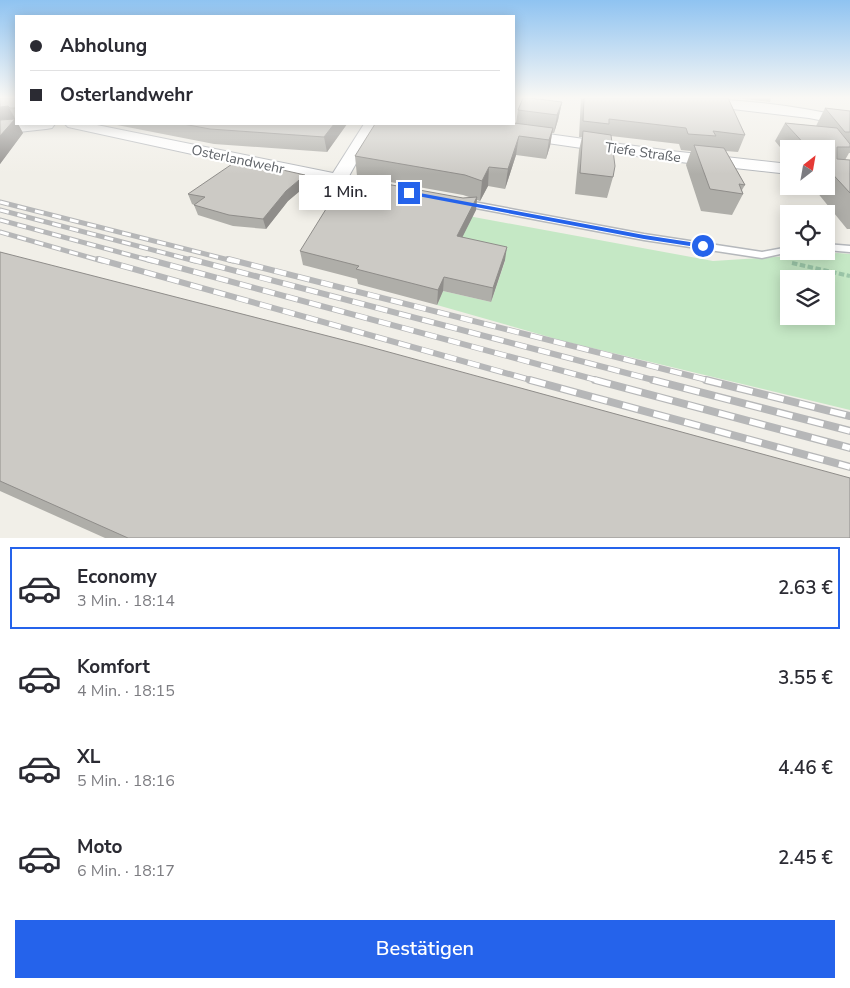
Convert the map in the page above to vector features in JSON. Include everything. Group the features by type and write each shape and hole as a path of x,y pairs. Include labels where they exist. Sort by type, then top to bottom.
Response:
{"street":[{"path":"0,129 37,125"},
{"name":"Osterlandwehr","path":"78,125 338,180 396,190"},
{"path":"338,180 371,125"},
{"name":"Tiefe Straße","path":"508,133 670,156 780,168"},
{"path":"443,199 462,203"}],"lane":[{"path":"462,203 644,237 762,255 780,252"},
{"path":"835,248 850,249"}],"path":[{"path":"762,255 808,268 850,276"}],"green space":[{"path":"463,215 713,261 780,257 780,260 835,260 835,253 850,254 850,410 563,341 437,305 443,291 491,302 505,261 455,250"}],"building":[{"path":"0,123 11,123 0,136"},
{"path":"515,123 553,128 549,140 519,136 508,169 489,167 482,181 465,175 355,156 374,125 515,125"},
{"path":"644,123 740,123 745,135 713,131 716,136 688,134 686,128"},
{"path":"785,123 837,128 850,144 850,147 837,147 837,159 850,160 850,193 835,177 835,140 801,140"},
{"path":"838,123 850,123 850,132 845,132"},
{"path":"188,125 333,125 324,137 210,129"},
{"path":"583,131 611,135 615,166 613,177 580,173"},
{"path":"694,145 724,148 745,185 739,184 743,194 710,189"},
{"path":"238,160 305,175 286,191 263,219 229,215 194,205 205,197 188,194"},
{"path":"348,177 463,198 477,197 457,236 507,247 493,288 444,277 438,290 356,269 359,266 300,251 344,180 346,181"},
{"path":"0,252 363,345 850,478 850,538 128,538 0,481"}],"railway":[{"path":"0,202 233,261"},
{"path":"0,210 195,261"},
{"path":"0,220 152,261"},
{"path":"0,232 102,261"},
{"path":"98,259 534,381"},
{"path":"147,259 600,381"},
{"path":"190,259 657,381"},
{"path":"228,259 711,381"},
{"path":"530,380 850,467"},
{"path":"595,380 850,448"},
{"path":"653,380 850,431"},
{"path":"706,380 850,416"}],"route":[{"path":"409,193 644,237 703,246"}]}
